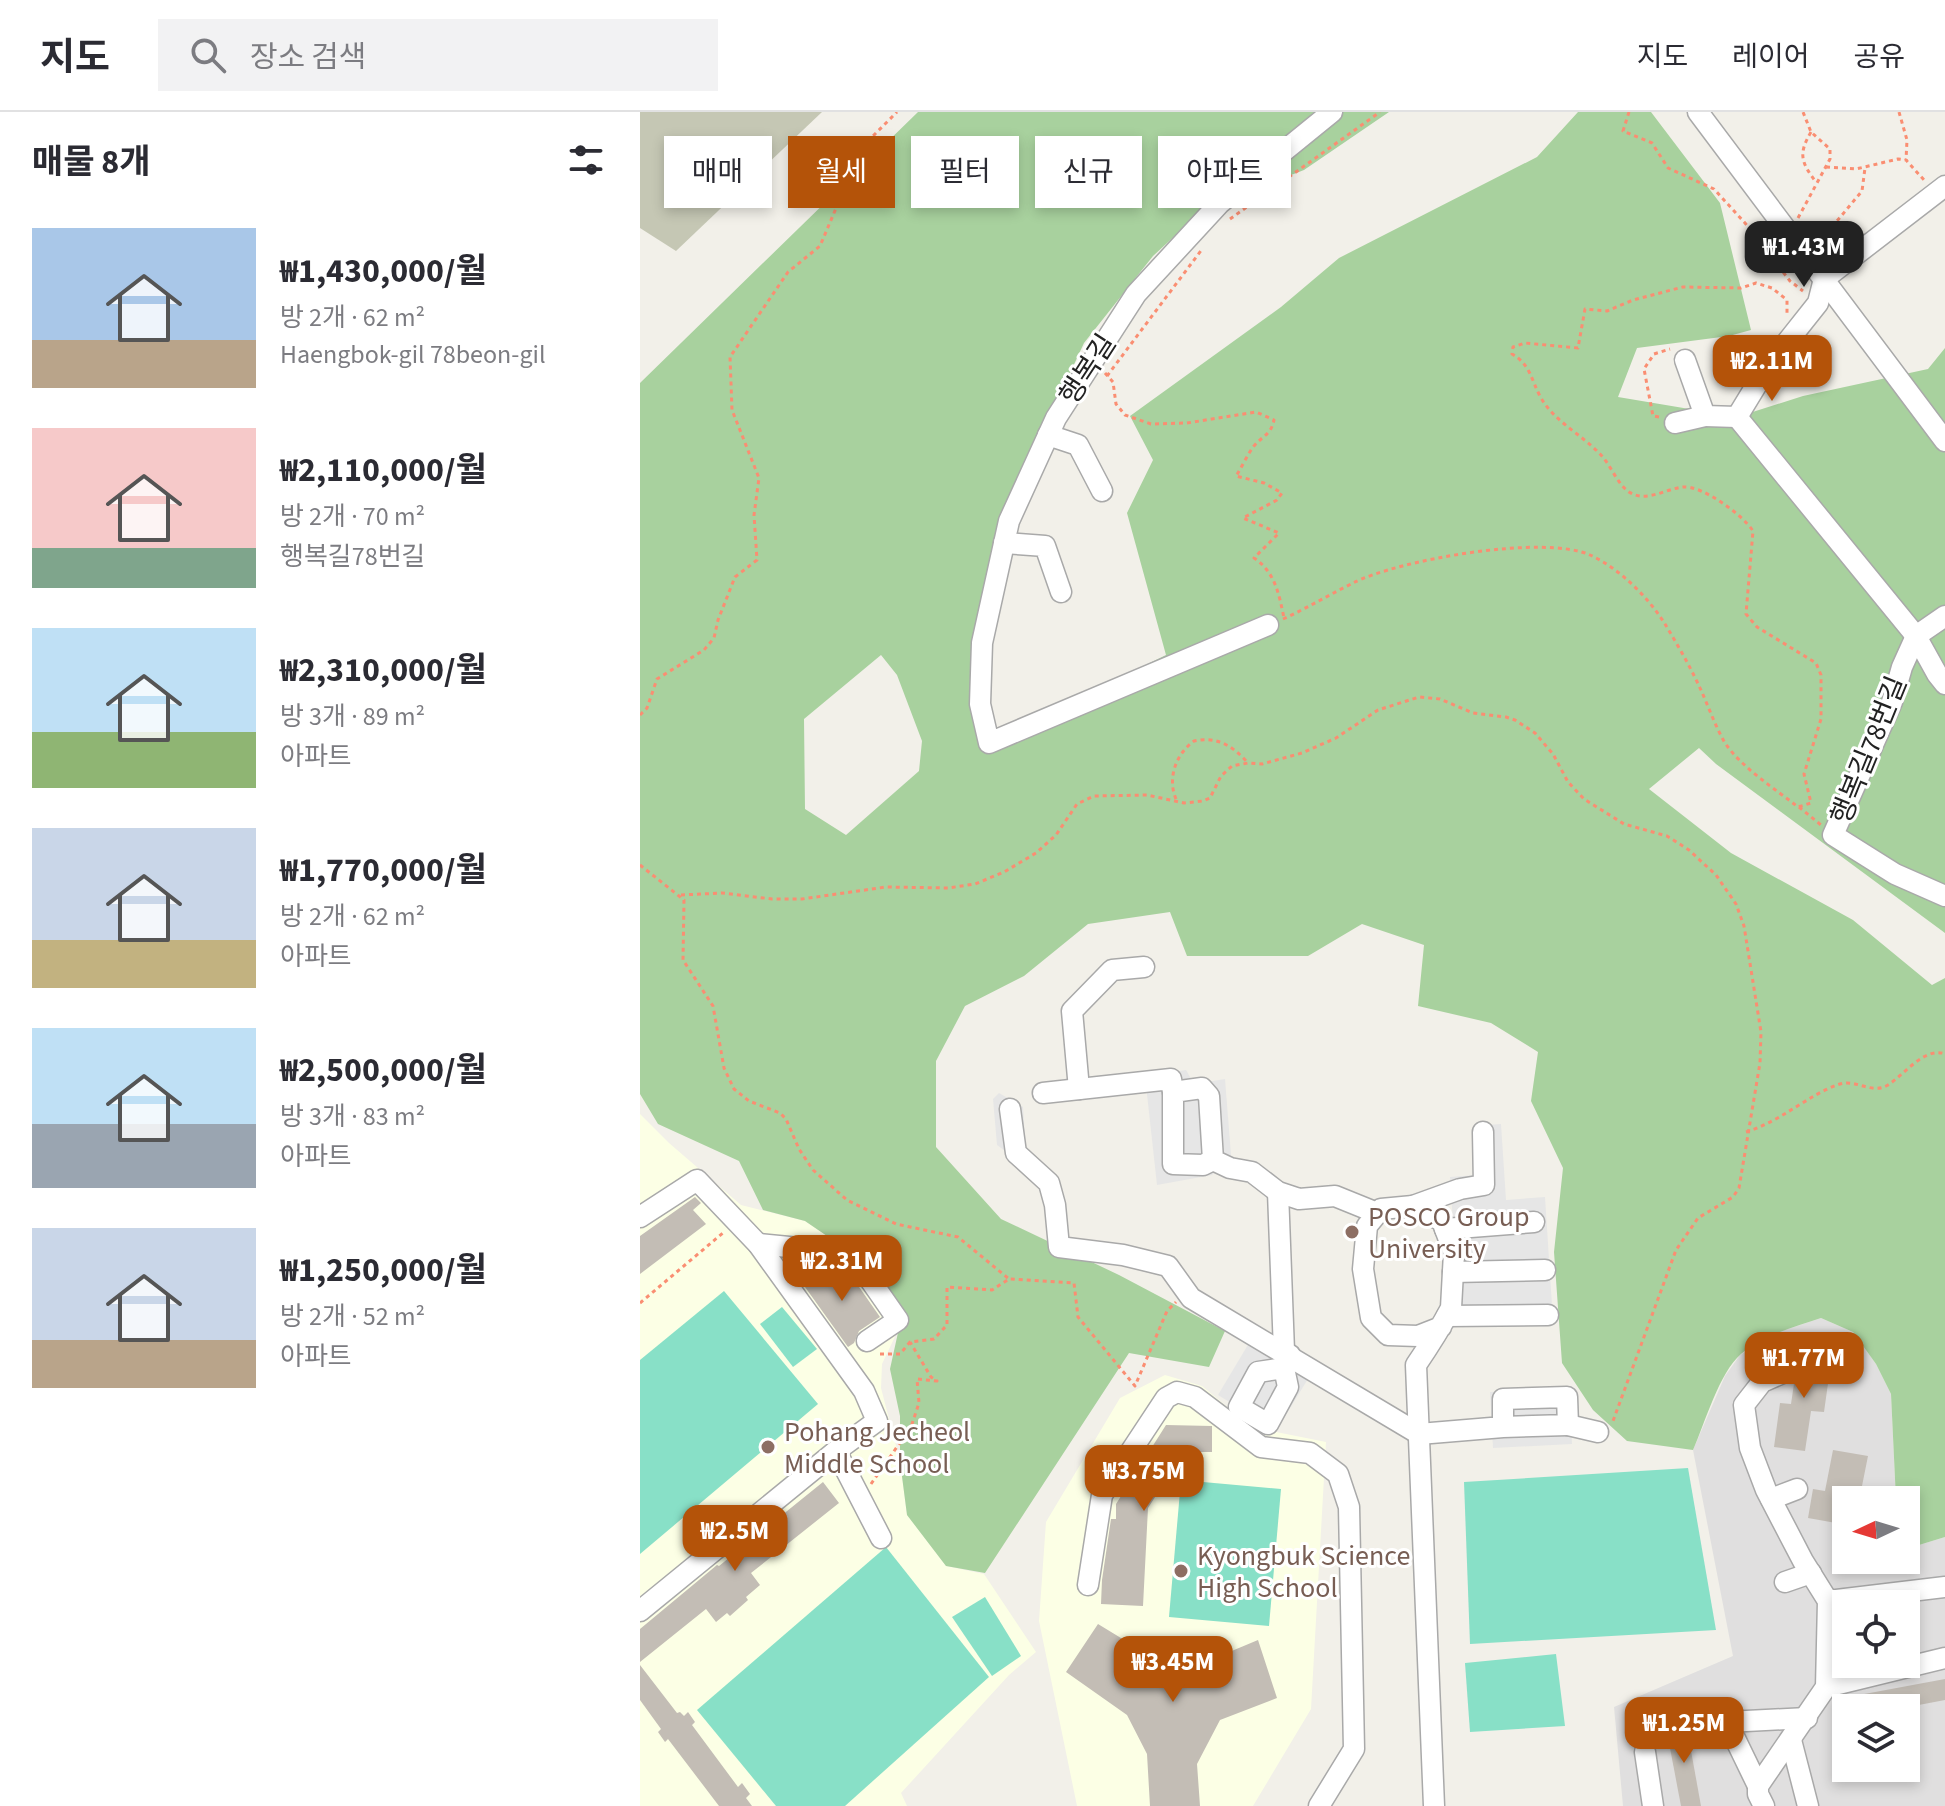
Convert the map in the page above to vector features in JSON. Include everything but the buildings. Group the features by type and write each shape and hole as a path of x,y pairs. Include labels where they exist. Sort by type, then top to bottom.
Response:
{"street":[{"name":"행복길","path":"1268,625 989,743 980,704 982,643 1009,521 1056,418 1136,294 1220,203 1332,112"},
{"path":"1698,112 1945,441"},
{"path":"1675,423 1705,416 1737,417 1768,366 1818,303 1824,279 1940,190"},
{"path":"1685,360 1705,416"},
{"name":"행복길78번길","path":"1737,417 1916,636 1945,684"},
{"path":"1048,435 1078,445 1102,491"},
{"path":"1004,543 1045,546 1061,592"},
{"path":"1916,636 1945,616"},
{"name":"행복길78번길","path":"1916,636 1902,667 1892,702 1833,835 1895,874 1945,896"},
{"path":"1079,1089 1072,1011 1112,970 1144,967"},
{"path":"1043,1093 1171,1079 1173,1164 1203,1165 1213,1160"},
{"path":"1173,1092 1202,1088 1209,1096 1213,1160"},
{"path":"1010,1109 1016,1153 1049,1183 1055,1205 1059,1247 1123,1255 1168,1266 1191,1298 1286,1358 1419,1434 1568,1425 1598,1432"},
{"path":"1416,1365 1371,1318 1363,1269 1367,1226 1381,1209 1413,1206 1460,1189 1484,1185 1483,1132"},
{"path":"1213,1160 1230,1168 1252,1172 1278,1192 1299,1199 1335,1196 1377,1213"},
{"path":"640,1217 697,1180 758,1244 864,1391 877,1421 640,1611"},
{"path":"1278,1192 1286,1358"},
{"path":"1413,1206 1442,1221 1454,1253 1451,1308 1416,1365 1434,1806"},
{"path":"1445,1229 1534,1222"},
{"path":"758,1244 840,1252 859,1264 898,1320 867,1341"},
{"path":"1453,1272 1545,1270"},
{"path":"1388,1335 1418,1336 1444,1321 1548,1315"},
{"path":"1758,1786 1826,1687 1828,1601 1771,1499 1750,1448 1744,1405 1762,1382 1785,1372"},
{"path":"1088,1585 1102,1495 1166,1398 1177,1392 1195,1397 1261,1447 1310,1453 1338,1474 1349,1507 1354,1749 1319,1806"},
{"path":"836,1451 881,1538"},
{"path":"1771,1499 1797,1489"},
{"path":"1785,1582 1811,1573"},
{"path":"1828,1601 1945,1587"},
{"path":"1826,1687 1945,1658"},
{"path":"1764,1806 1758,1786 1727,1722 1807,1718"},
{"path":"1791,1740 1808,1806"},
{"path":"1645,1752 1653,1806"}],"path":[{"path":"640,715 647,708 657,679 704,650 714,638 735,577 757,560 754,515 759,478 732,410 730,357 788,272 820,246 862,147 897,112"},
{"path":"1220,226 1380,112"},
{"path":"1629,112 1623,131 1652,143 1668,168 1714,189 1790,281 1818,303"},
{"path":"1791,233 1826,167 1830,149 1811,132 1803,112"},
{"path":"1899,112 1907,140 1906,160"},
{"path":"1811,132 1803,145 1803,165 1816,182"},
{"path":"1826,167 1865,168 1898,159 1906,160 1940,190"},
{"path":"1824,279 1837,221 1862,191 1865,168"},
{"path":"1107,376 1211,238"},
{"path":"1787,313 1787,300 1772,288 1756,283 1741,288 1683,287 1633,300 1607,311 1585,309 1578,348 1525,343 1513,347 1512,354 1525,361 1542,400 1600,453 1629,492 1645,496 1686,487 1722,504 1746,520 1753,531 1746,614 1757,627 1816,663 1821,675 1821,719 1804,774 1811,803 1798,807"},
{"path":"1675,423 1653,416 1644,369 1654,354 1680,347 1685,360"},
{"path":"1093,360 1113,382 1116,404 1125,415 1151,424 1202,421 1256,412 1274,420 1266,437 1255,444 1236,476 1264,483 1282,493 1277,500 1243,518 1279,533 1254,558 1267,566 1278,590 1284,618 1354,582 1440,557 1525,547 1588,554 1627,579 1663,621 1698,684 1726,744 1750,768 1833,835"},
{"path":"640,865 656,880 681,895 722,893 802,899 886,887 962,886 1004,872 1036,853 1056,835 1073,809 1084,799 1116,793 1194,803 1210,798 1225,771 1248,763 1262,764 1320,746 1378,710 1419,697 1433,697 1473,713 1506,717 1526,726 1544,743 1568,782 1584,799 1624,824 1667,836 1689,850 1716,875 1736,904 1744,926 1761,1032 1760,1063 1739,1188 1733,1197 1698,1218 1683,1237 1608,1434 1598,1432"},
{"path":"1176,800 1172,784 1174,768 1182,751 1194,741 1220,742 1233,747 1248,763"},
{"path":"681,895 686,907 683,960 713,1006 724,1068 734,1089 749,1101 780,1113 813,1170 847,1200 896,1224 958,1237 1009,1279 1074,1283 1078,1317 1135,1386 1167,1311 1187,1291"},
{"path":"1746,1132 1765,1126 1837,1084 1854,1083 1879,1089 1933,1052 1945,1054"},
{"path":"640,1303 737,1222"},
{"path":"867,1341 878,1354 900,1354 910,1342 934,1339 947,1325 947,1287 992,1290 1009,1279"},
{"path":"860,1498 911,1427 919,1403 917,1379 937,1381 931,1377 910,1342"}],"shaded area":[{"path":"640,112 822,112 797,136 788,136 788,144 772,160 772,136 664,136 664,208 721,208 676,251 640,228"},
{"path":"1186,1070 1194,1084 1225,1079 1231,1155 1212,1175 1157,1185 1145,1076"},
{"path":"999,1093 1023,1107 1026,1157 1012,1156 997,1145 993,1099"},
{"name":"Pohang Jecheol Middle School","path":"640,1114 741,1205 805,1221 849,1251 900,1326 882,1364 881,1388 900,1461 907,1515 946,1566 984,1574 1036,1652 1009,1675 901,1793 907,1806 640,1806"},
{"path":"1501,1124 1506,1200 1545,1197 1553,1321 1460,1327 1450,1177 1477,1175 1475,1126"},
{"path":"1821,1318 1853,1332 1876,1364 1891,1394 1895,1486 1832,1486 1832,1574 1920,1574 1920,1545 1945,1537 1945,1806 1623,1806 1614,1707 1733,1656 1693,1450 1725,1376 1740,1355 1779,1332"},
{"path":"1252,1338 1311,1374 1276,1431 1218,1395"},
{"name":"Kyongbuk Science High School","path":"1165,1375 1202,1386 1252,1427 1326,1442 1311,1709 1253,1806 1077,1806 1039,1621 1046,1522 1120,1398"},
{"path":"1569,1387 1572,1444 1493,1448 1490,1392"}],"green space":[{"path":"918,112 1389,112 1304,170 1291,175 1291,136 1158,136 1158,208 1207,208 1153,256 1084,343 1029,461 977,638 998,738 1166,655 1127,513 1153,460 1130,416 1281,307 1339,258 1537,157 1578,112 1651,112 1720,203 1751,330 1729,336 1637,348 1618,397 1737,417 1803,396 1928,369 1945,348 1945,933 1716,764 1699,748 1649,789 1731,853 1853,920 1932,985 1945,978 1945,1537 1920,1545 1920,1486 1895,1486 1891,1394 1876,1364 1853,1332 1821,1318 1769,1337 1750,1347 1733,1362 1719,1386 1693,1450 1627,1441 1593,1410 1562,1363 1554,1252 1563,1168 1531,1101 1538,1052 1491,1023 1418,1006 1424,945 1362,924 1308,956 1187,956 1170,912 1088,924 1024,976 965,1006 936,1061 936,1147 1001,1219 1119,1275 1225,1331 1209,1367 1129,1353 985,1573 946,1566 907,1515 900,1461 900,1416 890,1369 901,1319 849,1251 805,1221 763,1210 739,1161 658,1124 640,1094 640,383 820,208 895,208 893,136","holes":["881,655 897,675 922,741 919,771 846,835 805,809 804,719"]},
{"path":"724,1291 818,1404 640,1554 640,1360"},
{"path":"782,1307 817,1349 793,1367 760,1324"},
{"path":"1688,1468 1716,1630 1470,1644 1464,1482"},
{"path":"1181,1480 1281,1489 1269,1626 1169,1617"},
{"path":"886,1547 989,1677 845,1806 776,1806 697,1710"},
{"path":"985,1597 1021,1656 992,1676 952,1617"},
{"path":"1556,1654 1565,1726 1470,1732 1465,1663"}],"place":[{"name":"POSCO Group University","path":"1352,1232"},
{"name":"Pohang Jecheol Middle School","path":"768,1447"},
{"name":"Kyongbuk Science High School","path":"1181,1571"}]}
